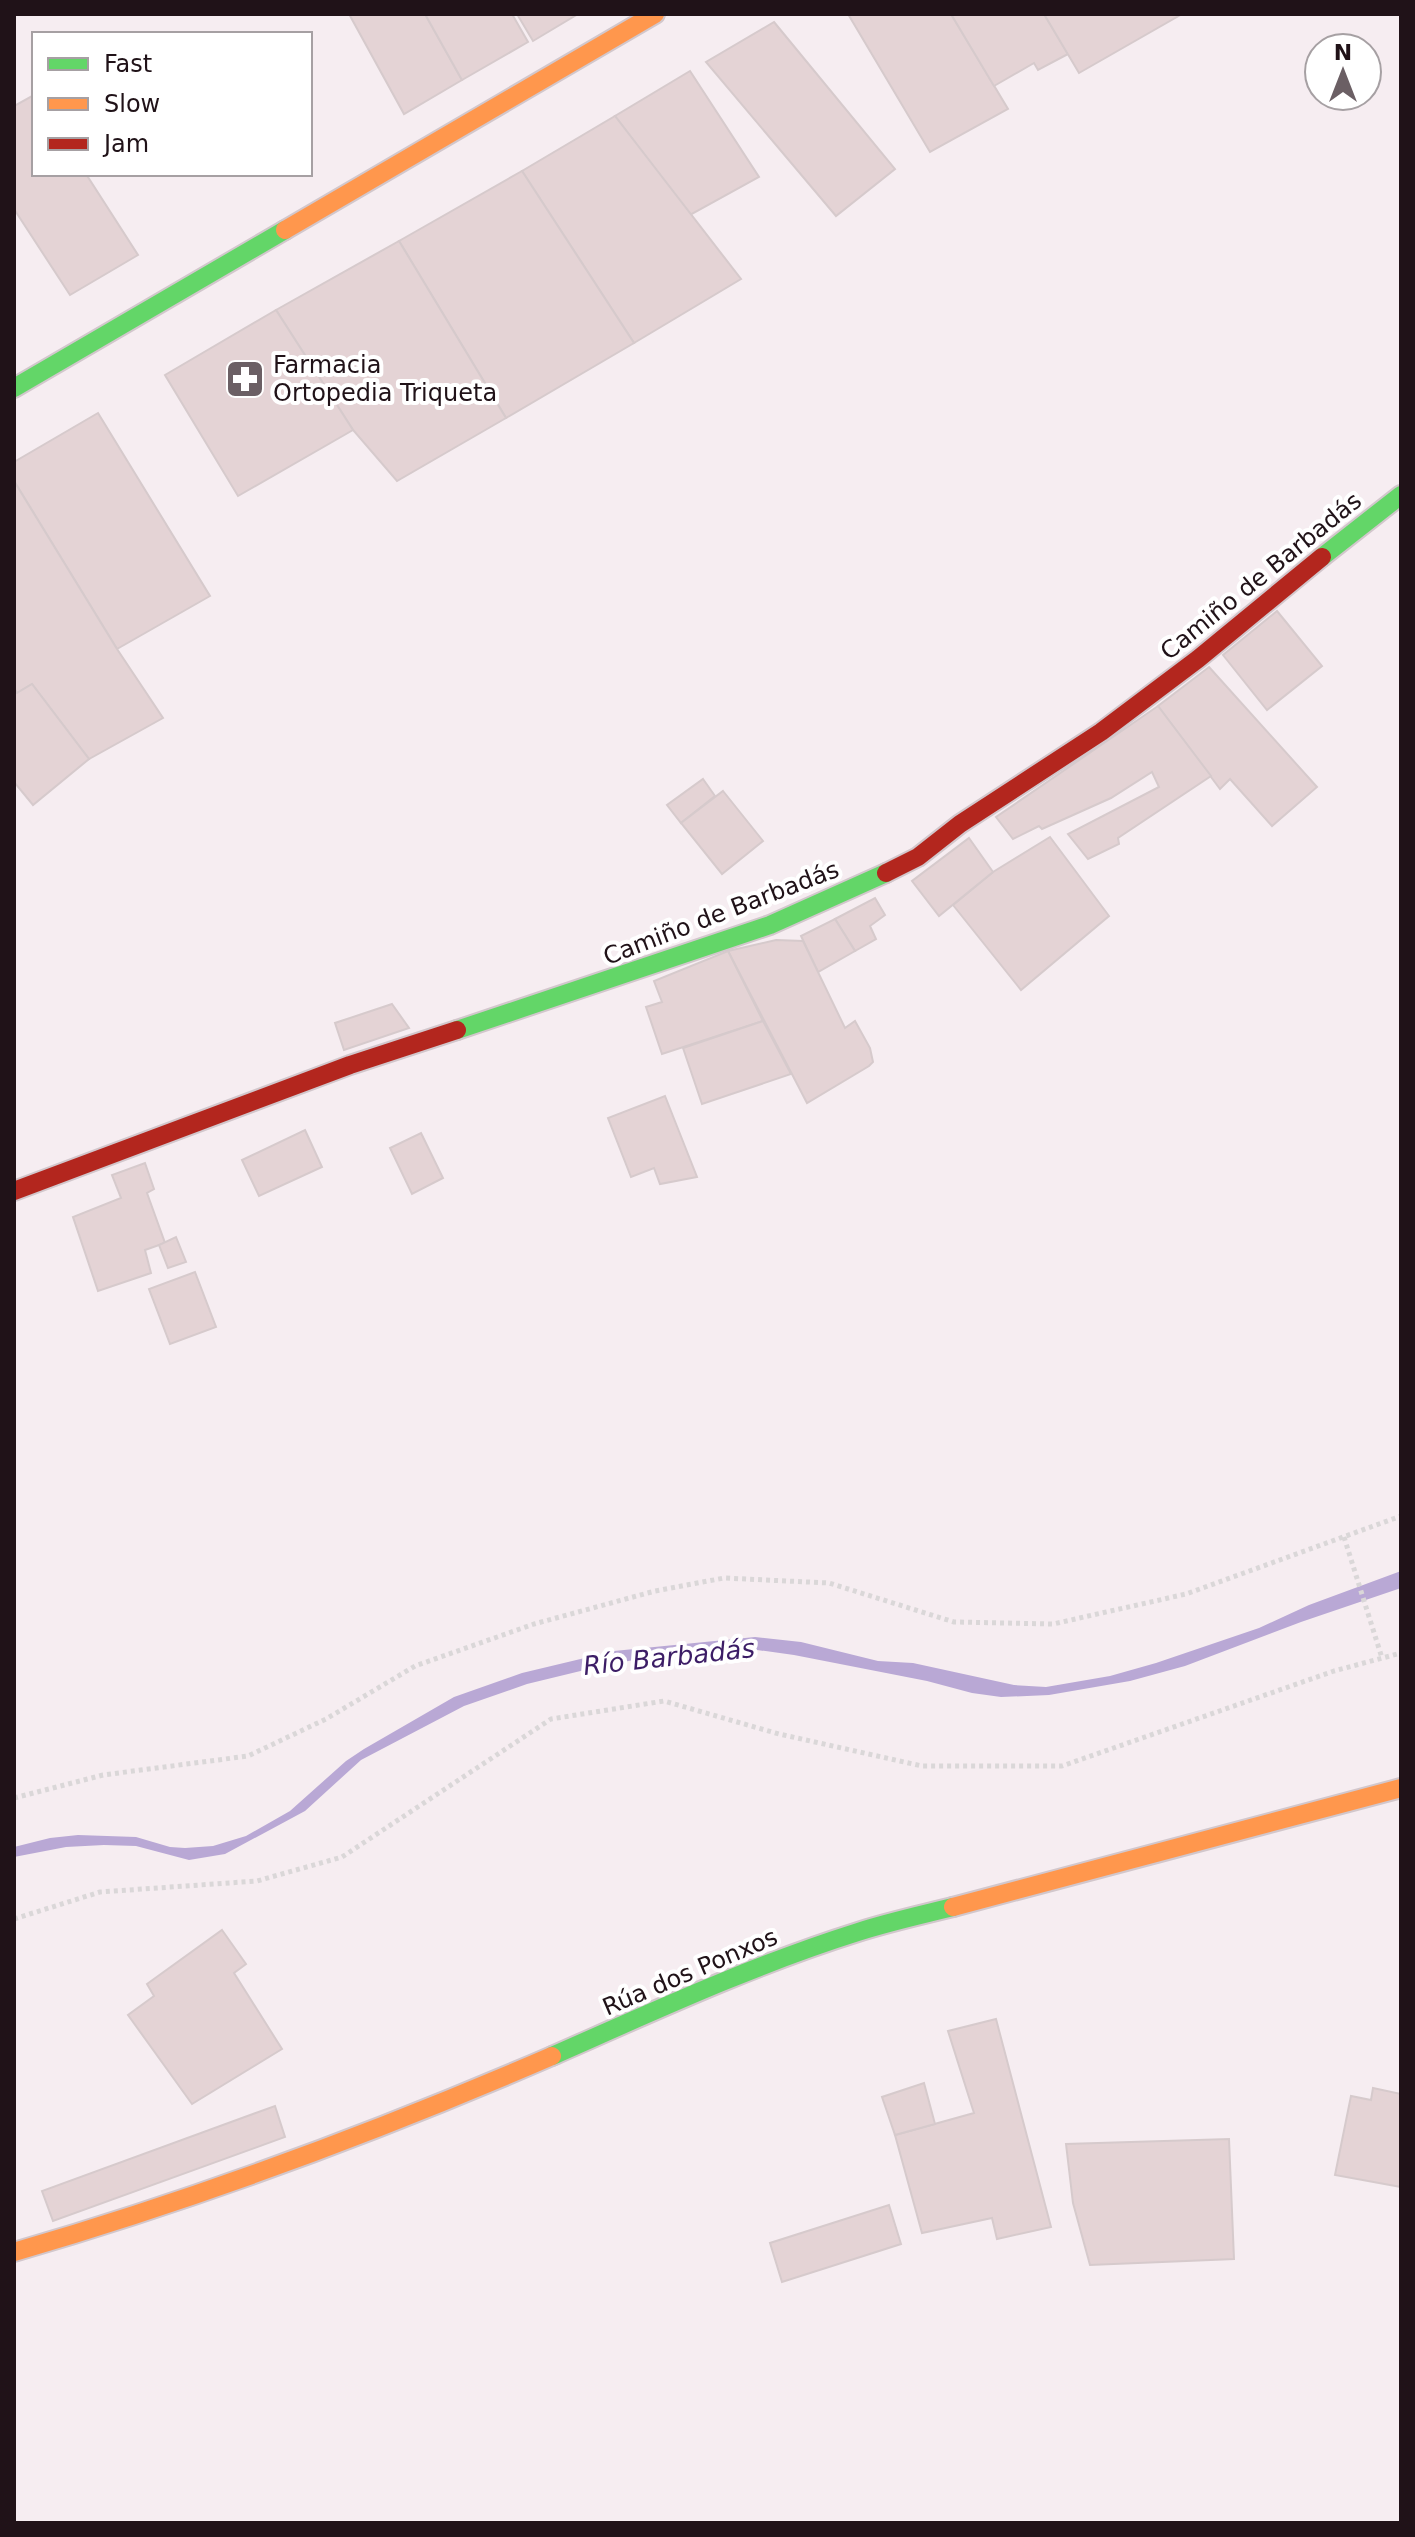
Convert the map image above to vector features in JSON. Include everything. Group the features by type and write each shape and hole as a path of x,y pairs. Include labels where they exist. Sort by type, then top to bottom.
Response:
{"street":[{"path":"14,388 655,14"},
{"name":"Camiño de Barbadás","path":"14,1191 335,1070 770,925 881,876 918,857 960,824 1101,732 1198,659 1401,495"},
{"name":"Rúa dos Ponxos","path":"14,2252 100,2228 275,2169 828,1942 1401,1788"}],"path":[{"path":"14,1798 103,1775 248,1756 326,1719 415,1666 534,1624 655,1591 724,1578 829,1583 954,1622 1053,1624 1186,1594 1401,1516"},
{"path":"1344,1537 1382,1658"},
{"path":"14,1919 100,1892 257,1881 342,1857 551,1719 664,1701 779,1734 922,1766 1062,1766 1334,1671 1401,1653"}],"shaded area":[{"path":"1401,1571 1401,1588 1185,1666 1130,1681 1049,1695 1001,1697 972,1693 927,1681 743,1648 660,1655 597,1667 527,1684 464,1706 361,1760 305,1811 225,1854 189,1860 136,1846 104,1845 66,1847 14,1857 14,1847 78,1835 136,1837 185,1848 213,1846 246,1836 290,1811 346,1761 454,1697 522,1673 614,1651 755,1637 801,1642 878,1661 913,1663 1014,1685 1046,1687 1110,1676 1156,1663 1259,1628 1309,1605"}],"building":[{"path":"349,14 425,14 462,80 404,114"},
{"path":"425,14 512,14 528,42 462,80"},
{"path":"517,14 578,14 533,41"},
{"path":"848,14 951,14 1008,109 930,152"},
{"path":"951,14 1044,14 1068,54 1038,70 1034,63 994,86"},
{"path":"1044,14 1182,14 1079,73"},
{"path":"774,22 895,169 836,216 706,62"},
{"path":"690,71 759,177 690,215 615,116"},
{"path":"32,96 32,176 87,176 138,255 70,295 14,209 14,106"},
{"path":"615,116 741,279 634,343 522,171"},
{"path":"522,171 634,343 506,418 399,241"},
{"path":"399,241 506,418 397,481 353,430 276,310"},
{"path":"276,310 353,430 238,496 165,375"},
{"path":"98,413 210,596 117,649 14,481 14,462"},
{"path":"14,481 163,718 89,759 32,684 17,693 14,688"},
{"path":"1277,611 1322,666 1267,710 1223,655"},
{"path":"1209,667 1317,787 1272,826 1230,779 1220,789 1158,706"},
{"path":"32,684 89,759 33,805 14,782 14,688 17,693"},
{"path":"1158,706 1211,776 1118,838 1119,844 1088,859 1068,834 1159,787 1152,772 1111,798 1013,839 996,817"},
{"path":"703,779 715,796 681,823 667,805"},
{"path":"723,791 763,841 722,874 681,823"},
{"path":"1050,837 1109,916 1021,990 953,905 993,872"},
{"path":"969,838 993,872 939,916 912,881"},
{"path":"875,898 885,915 870,926 876,939 855,951 835,919"},
{"path":"835,919 855,951 818,972 801,936"},
{"path":"776,940 803,941 845,1028 855,1021 870,1048 873,1062 807,1103 728,951"},
{"path":"728,951 763,1021 662,1054 646,1007 662,1002 654,981"},
{"path":"392,1004 409,1028 344,1050 335,1023"},
{"path":"763,1021 791,1074 702,1104 683,1048"},
{"path":"665,1096 697,1177 660,1184 654,1168 631,1177 608,1118"},
{"path":"305,1130 322,1167 259,1196 242,1160"},
{"path":"421,1133 443,1178 412,1194 390,1148"},
{"path":"145,1163 154,1189 147,1193 165,1243 145,1250 151,1273 98,1291 73,1217 121,1198 112,1175"},
{"path":"176,1237 186,1262 168,1268 159,1245"},
{"path":"195,1272 216,1327 170,1344 149,1289"},
{"path":"222,1930 246,1964 234,1973 282,2049 192,2104 128,2015 154,1996 147,1984"},
{"path":"996,2019 1051,2227 997,2239 992,2218 922,2233 895,2135 974,2113 948,2031"},
{"path":"924,2083 935,2124 895,2135 882,2097"},
{"path":"1373,2088 1401,2094 1401,2187 1335,2175 1351,2096 1371,2100"},
{"path":"275,2106 285,2137 53,2221 42,2191"},
{"path":"1229,2139 1234,2259 1090,2265 1073,2203 1066,2144"},
{"path":"889,2205 901,2244 782,2282 770,2243"}],"traffic: fast":[{"path":"14,388 285,230"},
{"path":"1322,557 1401,495"},
{"path":"457,1030 770,925 886,873"},
{"path":"552,2056 780,1959 870,1928 953,1907"}],"traffic: slow":[{"path":"285,230 655,14"},
{"path":"953,1907 1401,1788"},
{"path":"14,2252 286,2163 552,2056"}],"traffic: jam":[{"path":"886,873 918,857 960,824 1101,732 1198,659 1322,557"},
{"path":"14,1191 350,1065 457,1030"}],"place":[{"name":"Farmacia Ortopedia Triqueta","path":"245,379"}],"water label":[{"name":"Río Barbadás","path":"669,1657"}]}
